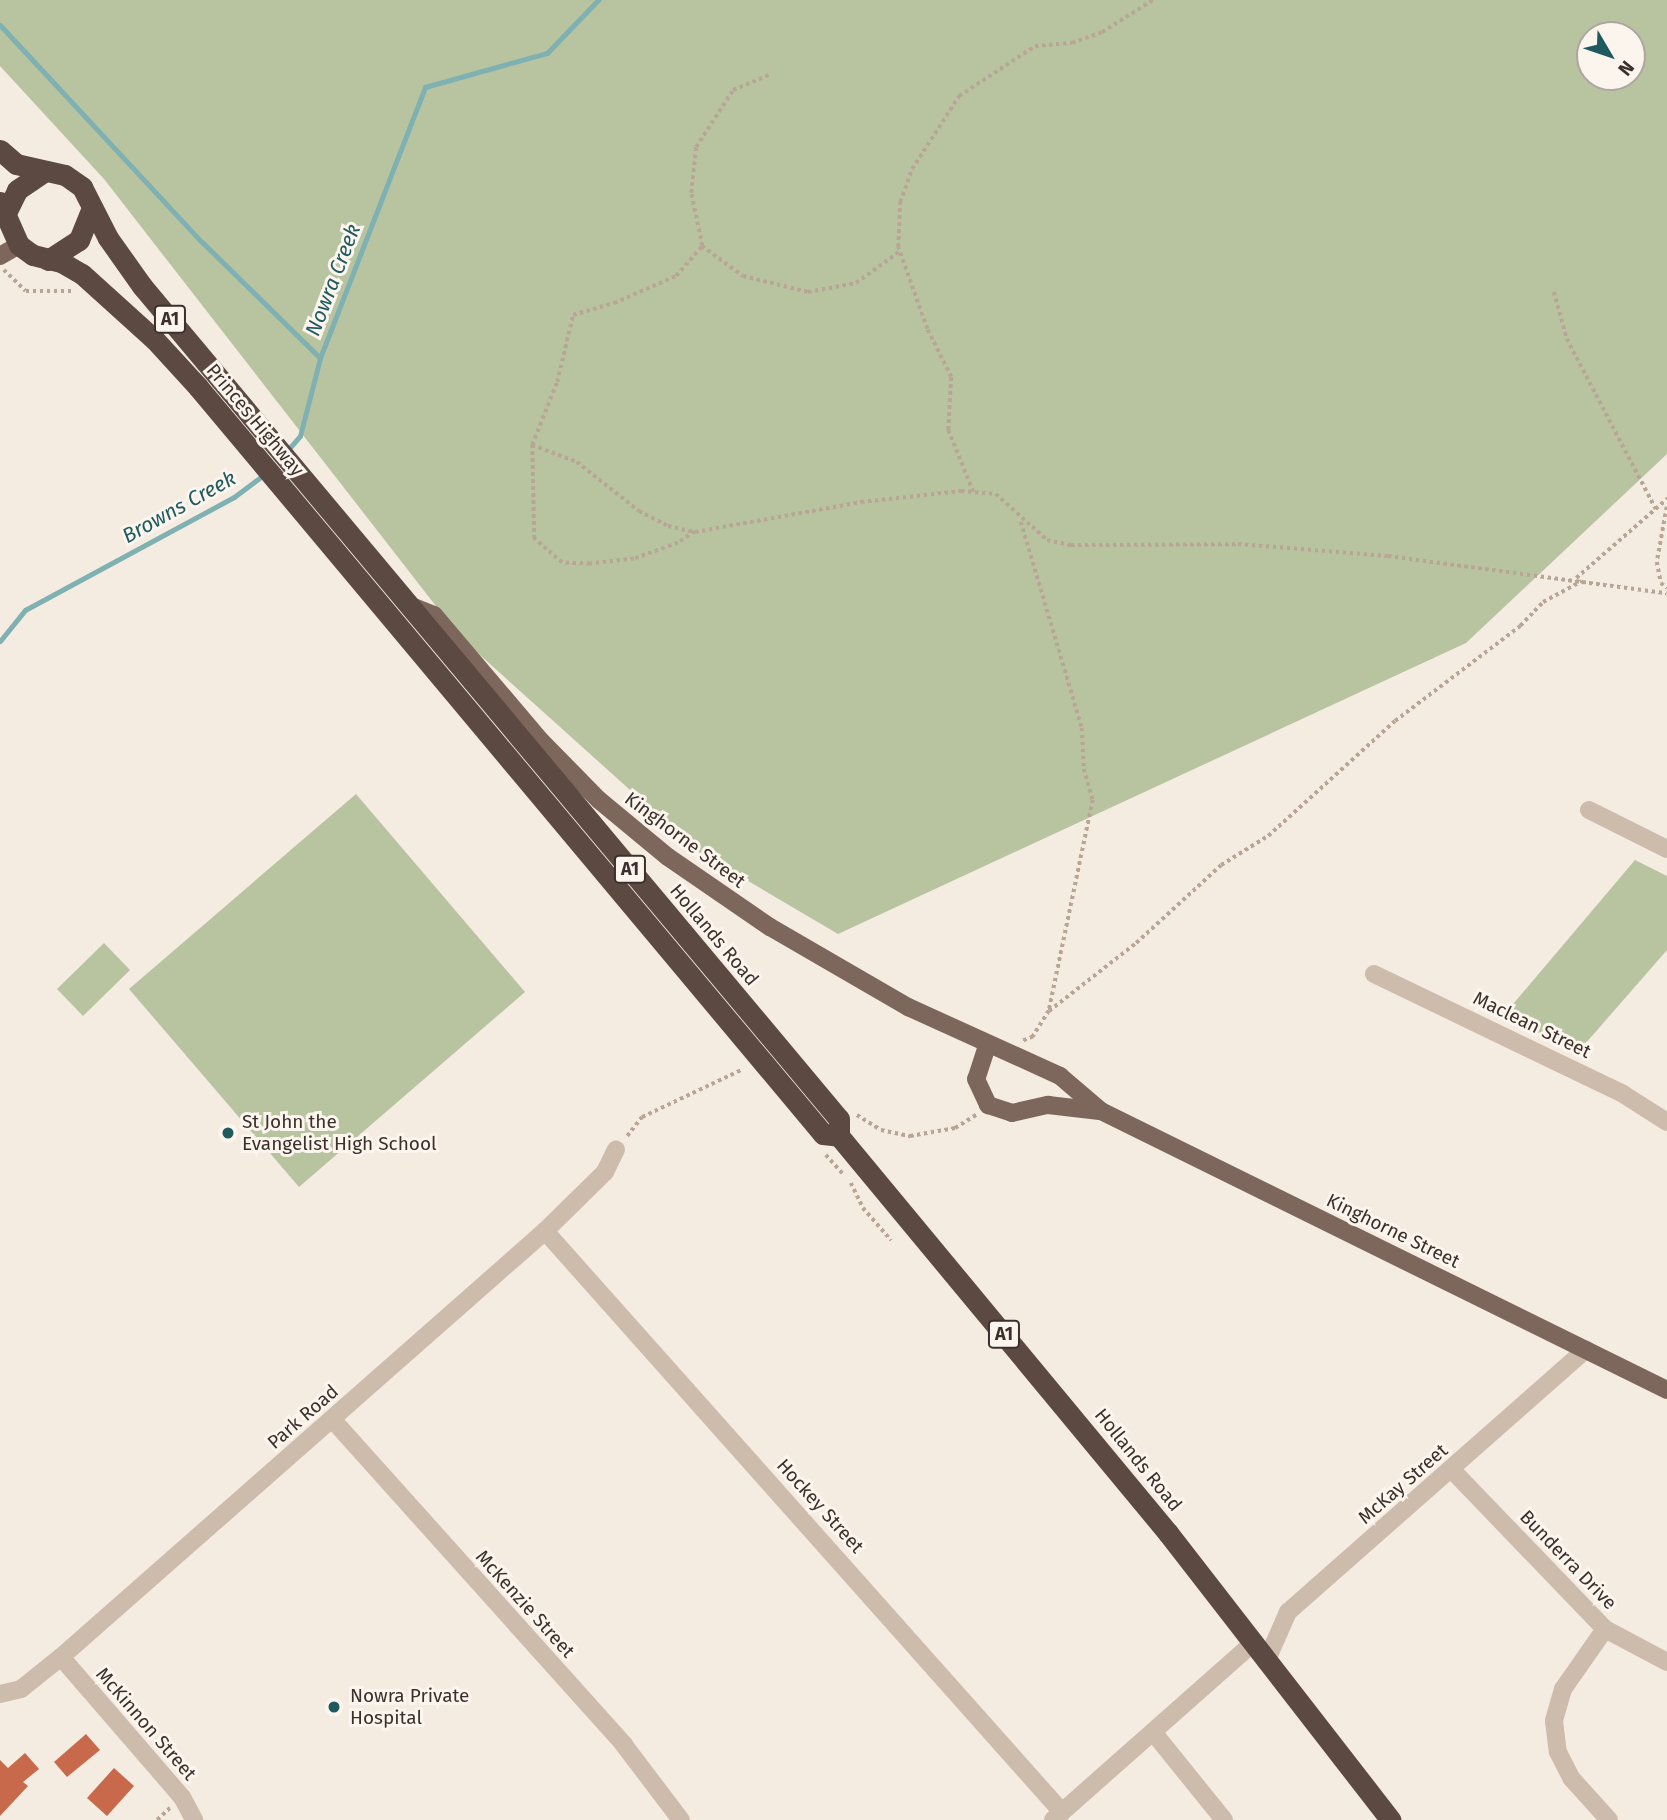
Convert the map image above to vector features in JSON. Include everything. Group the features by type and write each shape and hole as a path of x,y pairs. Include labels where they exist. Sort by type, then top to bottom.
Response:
{"highway":[{"name":"A1","path":"0,150 16,164 74,181 92,207"},
{"path":"19,245 3,208 17,190 44,172"},
{"path":"48,260 79,240 92,207"},
{"name":"Princes Highway","path":"92,207 123,261 409,605"},
{"name":"A1","path":"19,245 48,260"},
{"name":"Princes Highway","path":"48,260 82,274 155,340 241,438 405,635"},
{"name":"Hollands Road","path":"409,605 839,1119 839,1136 1087,1433 1391,1820"},
{"name":"Hollands Road","path":"405,635 823,1134 839,1136"}],"main road":[{"path":"0,256 19,245"},
{"name":"Kinghorne Street","path":"409,605 434,615 541,741 599,800 668,857 723,897 845,973 987,1046 1060,1076 1101,1111 1667,1390"},
{"path":"987,1046 976,1079 988,1105"},
{"name":"Kinghorne Street","path":"988,1105 1012,1112 1048,1105 1101,1111"}],"street":[{"path":"1589,810 1667,849"},
{"name":"Maclean Street","path":"1374,974 1611,1087 1667,1122"},
{"name":"Park Road","path":"0,1694 21,1689 61,1657 545,1231 605,1172 616,1149"},
{"name":"Hockey Street","path":"545,1231 1058,1816"},
{"name":"McKay Street","path":"1266,1662 1287,1612 1452,1470 1586,1349"},
{"name":"McKenzie Street","path":"332,1419 624,1745 681,1820"},
{"name":"Bunderra Drive","path":"1452,1470 1605,1629 1667,1662"},
{"path":"1605,1629 1563,1689 1553,1721 1558,1752 1572,1779 1609,1820"},
{"path":"1058,1816 1252,1644"},
{"name":"McKinnon Street","path":"61,1657 182,1797 194,1820"},
{"path":"1153,1732 1224,1820"}],"path":[{"path":"973,492 948,430 951,377 928,329 900,251 900,202 912,169 959,96 1035,46 1072,43 1102,32 1153,0"},
{"path":"771,74 733,90 696,147 691,194 702,246 743,276 808,292 856,283 900,251"},
{"path":"695,531 678,543 634,559 590,564 562,563 544,552 534,539 531,445 557,382 573,315 614,303 676,276 702,246"},
{"path":"0,266 26,291 74,292"},
{"path":"1554,292 1567,339 1656,509"},
{"path":"531,445 577,462 639,511 668,526 695,531 861,502 973,492 996,494 1047,540 1070,545 1238,544 1667,591"},
{"path":"1575,579 1667,499"},
{"path":"1667,507 1657,562 1661,583 1667,591"},
{"path":"1020,518 1082,728 1084,769 1093,800 1049,1012"},
{"path":"1012,1045 1033,1037 1049,1012 1116,959 1221,866 1268,836 1395,721 1510,634 1543,602 1584,580"},
{"path":"616,1149 642,1117 747,1066"},
{"path":"853,1113 881,1130 930,1136 955,1128 988,1105"}],"green space":[{"path":"0,0 1667,0 1667,454 1466,643 838,934 699,852 460,637 104,179 0,66"},
{"path":"356,794 525,992 299,1187 129,989"},
{"path":"1635,860 1667,876 1667,950 1578,1052 1503,1016"},
{"path":"104,943 130,970 83,1016 57,989"}],"building":[{"path":"86,1734 100,1750 67,1777 54,1762"},
{"path":"25,1753 39,1769 23,1782 28,1786 0,1816 0,1760 8,1768"},
{"path":"114,1768 134,1786 107,1816 87,1798"}],"waterway":[{"name":"Nowra Creek","path":"0,25 202,242 320,358 425,87 547,53 598,0"},
{"name":"Browns Creek","path":"286,452 300,436 320,358"},
{"name":"Browns Creek","path":"0,641 25,610 234,497 264,474"}],"place":[{"name":"St John the Evangelist High School","path":"228,1133"},
{"name":"Nowra Private Hospital","path":"334,1707"}]}
